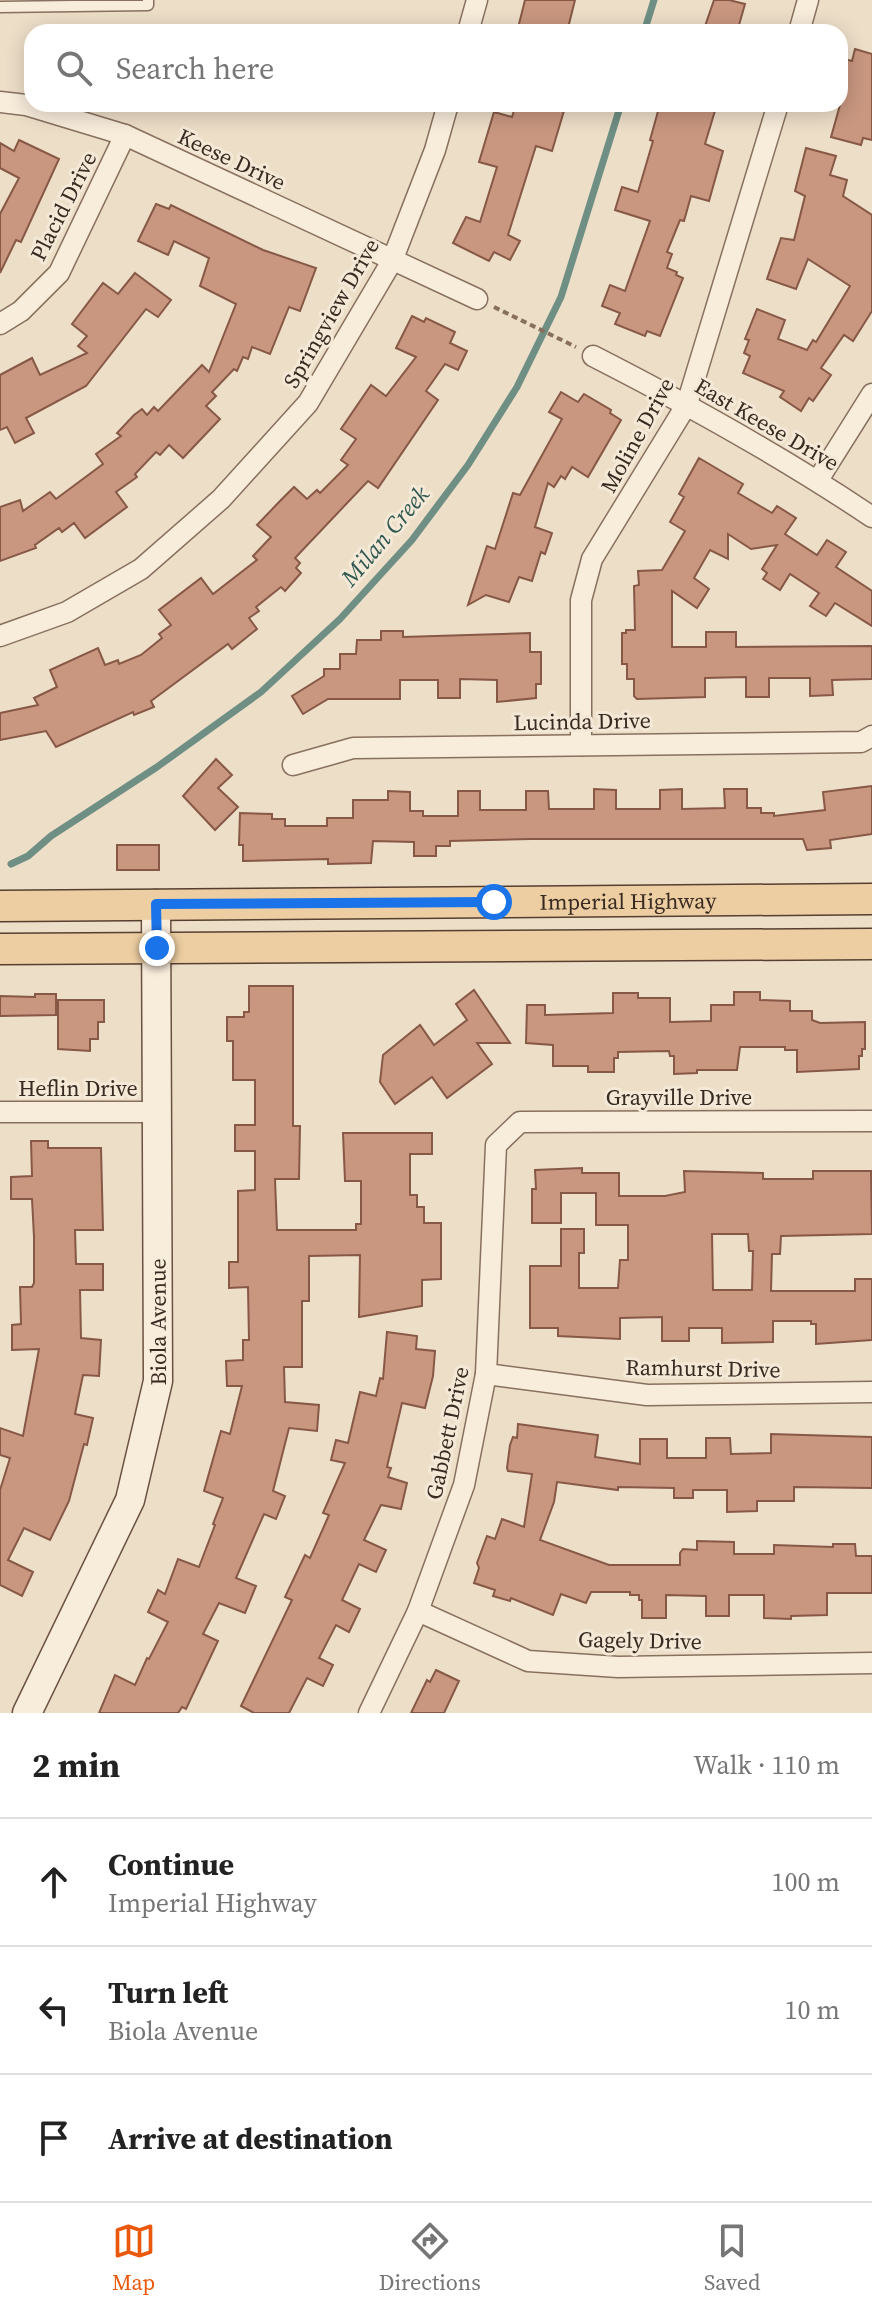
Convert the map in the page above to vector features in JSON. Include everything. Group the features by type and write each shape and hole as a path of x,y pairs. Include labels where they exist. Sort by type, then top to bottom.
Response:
{"main road":[{"name":"Imperial Highway","path":"0,906 872,899"},
{"name":"Imperial Highway","path":"0,949 872,944"}],"street":[{"path":"470,24 477,0"},
{"path":"801,24 808,0"},
{"name":"Keese Drive","path":"0,102 24,105"},
{"name":"Keese Drive","path":"49,112 125,135 392,261"},
{"name":"Springview Drive","path":"0,636 67,612 141,569 221,499 308,403 392,261 435,150 446,112"},
{"name":"Moline Drive","path":"581,745 581,600 592,559 687,404 776,112"},
{"name":"Placid Drive","path":"0,324 21,311 59,273 125,135"},
{"path":"392,261 477,299"},
{"name":"East Keese Drive","path":"593,356 687,404 818,480 872,517"},
{"path":"818,480 872,394"},
{"name":"Lucinda Drive","path":"293,765 353,748 861,742 872,736"},
{"name":"Biola Avenue","path":"27,1713 130,1500 158,1381 156,904"},
{"name":"Heflin Drive","path":"0,1112 157,1112"},
{"name":"Grayville Drive","path":"496,1145 520,1122 872,1121"},
{"name":"Gabbett Drive","path":"369,1713 418,1611 464,1485 486,1374 496,1145"},
{"name":"Ramhurst Drive","path":"486,1374 647,1395 872,1392"},
{"name":"Gagely Drive","path":"418,1611 528,1661 618,1667 872,1663"}],"lane":[{"path":"0,7 148,5 148,0"}],"path":[{"path":"477,299 563,341"}],"building":[{"path":"525,0 575,0 569,24 519,24"},
{"path":"714,0 745,4 739,24 706,24"},
{"path":"855,49 872,54 872,140 863,138 861,145 831,137 838,112 848,112 848,60 852,61"},
{"path":"494,112 512,117 514,112 564,112 552,151 536,146 508,235 520,241 510,260 494,252 489,261 453,243 466,217 480,222 497,167 479,162"},
{"path":"658,112 715,112 705,144 723,151 709,201 691,196 684,221 680,220 667,252 672,254 667,268 683,278 660,336 647,331 645,336 615,324 620,313 602,306 610,285 625,291 650,221 615,210 622,187 638,192 653,141 650,140"},
{"path":"19,140 59,159 21,242 16,240 0,273 0,214 19,178 0,168 0,143 14,151"},
{"path":"806,148 836,156 830,175 847,180 843,196 872,215 872,311 853,341 844,335 821,368 831,375 813,401 809,398 801,411 780,397 784,391 743,373 750,356 744,353 749,340 745,339 757,309 785,320 778,339 807,350 813,340 816,342 850,286 808,259 796,289 767,279 781,238 794,240 805,196 795,191"},
{"path":"156,204 169,209 171,205 263,250 316,268 300,311 289,307 270,354 252,347 248,359 243,357 237,371 234,369 212,392 216,396 206,406 220,419 183,458 169,445 160,455 156,452 135,474 137,477 116,492 127,507 85,538 74,523 62,532 59,528 35,545 36,548 0,561 0,507 20,500 23,511 50,492 56,499 103,464 96,454 121,436 117,433 134,415 142,409 147,415 154,407 158,411 202,365 209,372 236,304 200,286 209,258 174,241 168,255 138,241"},
{"path":"135,273 171,300 158,317 146,309 86,386 26,418 34,433 15,443 7,427 0,430 0,375 32,358 40,375 87,353 78,346 87,336 72,324 103,283 118,294"},
{"path":"412,316 424,322 426,318 455,332 450,343 467,351 458,370 445,364 426,391 438,400 378,488 368,481 295,558 300,563 296,568 301,573 285,591 281,587 256,607 259,611 249,618 257,629 232,649 228,644 151,701 154,707 134,715 133,712 56,747 46,731 0,740 0,713 38,705 34,698 57,687 50,670 98,648 105,665 118,660 119,664 141,655 162,638 159,634 171,625 159,610 201,578 213,594 257,560 253,556 271,537 257,525 294,487 307,499 317,490 320,493 348,465 341,460 356,439 341,429 371,385 386,396 416,357 396,348"},
{"path":"561,392 578,402 584,394 611,410 610,413 621,420 588,477 572,467 565,479 561,476 554,487 548,483 535,527 552,533 545,554 541,552 532,581 519,577 509,602 486,595 468,605 487,546 495,549 513,493 520,495 562,419 549,412"},
{"path":"699,458 743,484 738,493 772,513 777,506 796,518 785,534 817,555 827,540 846,552 836,567 872,591 872,626 835,603 826,616 810,606 819,593 790,574 780,590 763,579 767,573 762,569 777,545 751,549 728,534 728,559 710,550 694,578 709,589 697,608 672,591 672,647 706,647 706,632 736,632 736,647 872,646 872,679 832,680 833,695 810,696 810,678 769,678 769,697 746,697 746,677 705,678 705,697 637,699 634,696 634,679 627,679 627,664 622,664 622,633 635,630 634,586 639,585 638,571 662,570 685,531 670,522 684,497 679,494"},
{"path":"381,631 403,631 403,637 530,633 530,652 541,652 541,684 536,684 536,698 497,702 497,680 460,679 460,698 438,698 438,680 400,680 400,699 328,699 303,714 292,696 324,676 324,669 340,669 340,654 356,654 357,640 381,640"},
{"path":"216,759 232,775 218,788 238,807 215,830 183,796"},
{"path":"872,786 872,834 830,840 831,848 807,850 803,839 531,839 450,841 450,846 436,846 436,856 414,856 414,842 373,841 371,863 328,864 328,859 243,861 243,845 239,845 240,813 272,814 272,819 285,819 285,826 327,826 327,818 353,818 353,800 388,800 388,791 410,792 410,811 423,811 423,816 458,816 458,791 480,791 480,810 526,810 526,791 548,791 549,809 594,809 594,789 616,790 616,809 660,809 660,790 682,789 682,809 725,808 724,789 747,789 747,808 761,808 761,813 774,813 774,816 825,810 823,792"},
{"path":"117,845 159,845 159,870 117,870"},
{"path":"249,986 293,986 293,1126 300,1126 299,1179 275,1179 277,1230 356,1230 356,1224 361,1224 361,1181 345,1181 343,1133 432,1133 432,1154 410,1154 410,1195 417,1195 417,1207 424,1207 424,1223 441,1223 441,1279 422,1280 422,1306 359,1317 360,1255 309,1256 309,1301 302,1301 302,1367 284,1367 285,1402 319,1405 317,1431 289,1428 273,1491 285,1496 276,1519 264,1514 236,1578 256,1586 245,1613 219,1603 203,1634 218,1641 186,1709 182,1707 178,1713 99,1713 115,1675 135,1685 168,1622 148,1612 158,1590 165,1594 178,1559 199,1567 223,1498 204,1491 221,1431 230,1434 242,1386 227,1386 226,1361 243,1360 243,1340 249,1340 248,1287 229,1288 229,1262 238,1262 238,1191 255,1190 255,1151 235,1151 235,1125 255,1125 255,1080 233,1080 233,1041 227,1041 227,1017 244,1017 244,1012 249,1012"},
{"path":"474,990 510,1043 477,1043 492,1064 447,1098 432,1077 395,1104 380,1082 383,1055 420,1025 434,1045 467,1020 456,1004"},
{"path":"734,992 760,992 760,1000 790,1001 790,1011 812,1011 812,1020 820,1023 865,1022 865,1049 859,1056 859,1069 797,1072 797,1050 740,1047 737,1070 697,1070 697,1073 674,1074 674,1056 670,1056 669,1051 618,1052 618,1058 614,1058 614,1072 588,1072 588,1066 553,1066 553,1045 526,1043 527,1005 545,1005 545,1015 613,1013 613,993 638,993 638,998 670,998 670,1022 711,1021 711,1005 734,1005"},
{"path":"35,994 56,994 56,1015 0,1016 0,996 35,997"},
{"path":"58,1000 104,1000 104,1022 98,1022 98,1039 90,1039 90,1051 58,1049"},
{"path":"31,1141 48,1141 48,1148 101,1148 103,1230 75,1230 76,1264 103,1264 103,1290 80,1290 81,1338 101,1340 99,1376 83,1375 75,1414 93,1418 87,1445 84,1444 69,1501 50,1540 24,1528 8,1560 33,1572 22,1596 0,1585 0,1490 10,1458 0,1455 0,1428 23,1436 39,1349 12,1350 12,1325 21,1324 20,1287 32,1287 34,1283 34,1237 32,1199 11,1199 11,1177 32,1176"},
{"path":"582,1168 582,1173 619,1173 619,1196 665,1196 685,1192 684,1171 763,1173 763,1179 813,1179 813,1171 871,1171 872,1234 781,1236 780,1254 772,1254 771,1291 855,1291 855,1279 872,1279 872,1340 816,1344 816,1324 811,1324 811,1321 773,1321 773,1342 722,1343 722,1328 689,1328 689,1341 662,1341 662,1317 620,1318 620,1339 558,1336 558,1328 530,1328 530,1266 561,1266 561,1229 584,1229 584,1253 579,1253 579,1288 618,1288 620,1260 628,1260 628,1225 596,1225 596,1193 561,1193 561,1223 532,1223 535,1170","holes":["712,1234 748,1234 749,1251 753,1251 752,1290 713,1290"]},
{"path":"387,1332 417,1336 416,1349 435,1351 425,1408 402,1403 387,1467 391,1468 388,1477 407,1483 401,1509 381,1505 364,1540 386,1550 376,1572 359,1564 342,1600 360,1609 349,1632 336,1625 319,1658 333,1665 323,1686 307,1678 289,1713 254,1713 241,1706 292,1600 285,1597 305,1555 310,1558 329,1515 323,1513 345,1463 331,1460 336,1440 348,1443 360,1392 376,1396 380,1378 383,1379"},
{"path":"518,1424 598,1435 595,1457 640,1464 640,1439 667,1439 667,1458 706,1458 706,1438 730,1438 731,1454 771,1453 771,1434 872,1437 872,1488 794,1487 794,1501 757,1501 757,1511 727,1512 727,1490 693,1490 693,1498 674,1498 674,1488 618,1487 618,1490 557,1482 554,1502 540,1540 609,1565 680,1565 680,1553 683,1549 697,1550 697,1541 734,1542 734,1554 774,1554 774,1545 833,1547 833,1544 855,1544 856,1556 872,1556 872,1593 827,1593 827,1615 791,1616 791,1619 764,1618 764,1595 729,1595 729,1616 706,1616 706,1596 666,1595 666,1618 642,1618 642,1600 639,1600 639,1595 630,1595 630,1592 591,1592 586,1603 561,1594 553,1615 511,1598 510,1601 493,1596 495,1590 474,1583 479,1568 477,1563 487,1536 495,1539 502,1519 524,1527 532,1474 508,1471 507,1468 510,1445 513,1437 517,1438"},
{"path":"436,1670 459,1681 444,1713 411,1713 427,1680 430,1682"}],"waterway":[{"name":"Milan Creek","path":"646,24 654,0"},
{"name":"Milan Creek","path":"11,864 28,856 51,836 157,767 261,692 340,619 412,540 468,465 517,387 561,297 619,112"}],"route":[{"path":"157,948 156,904 494,902"}]}
